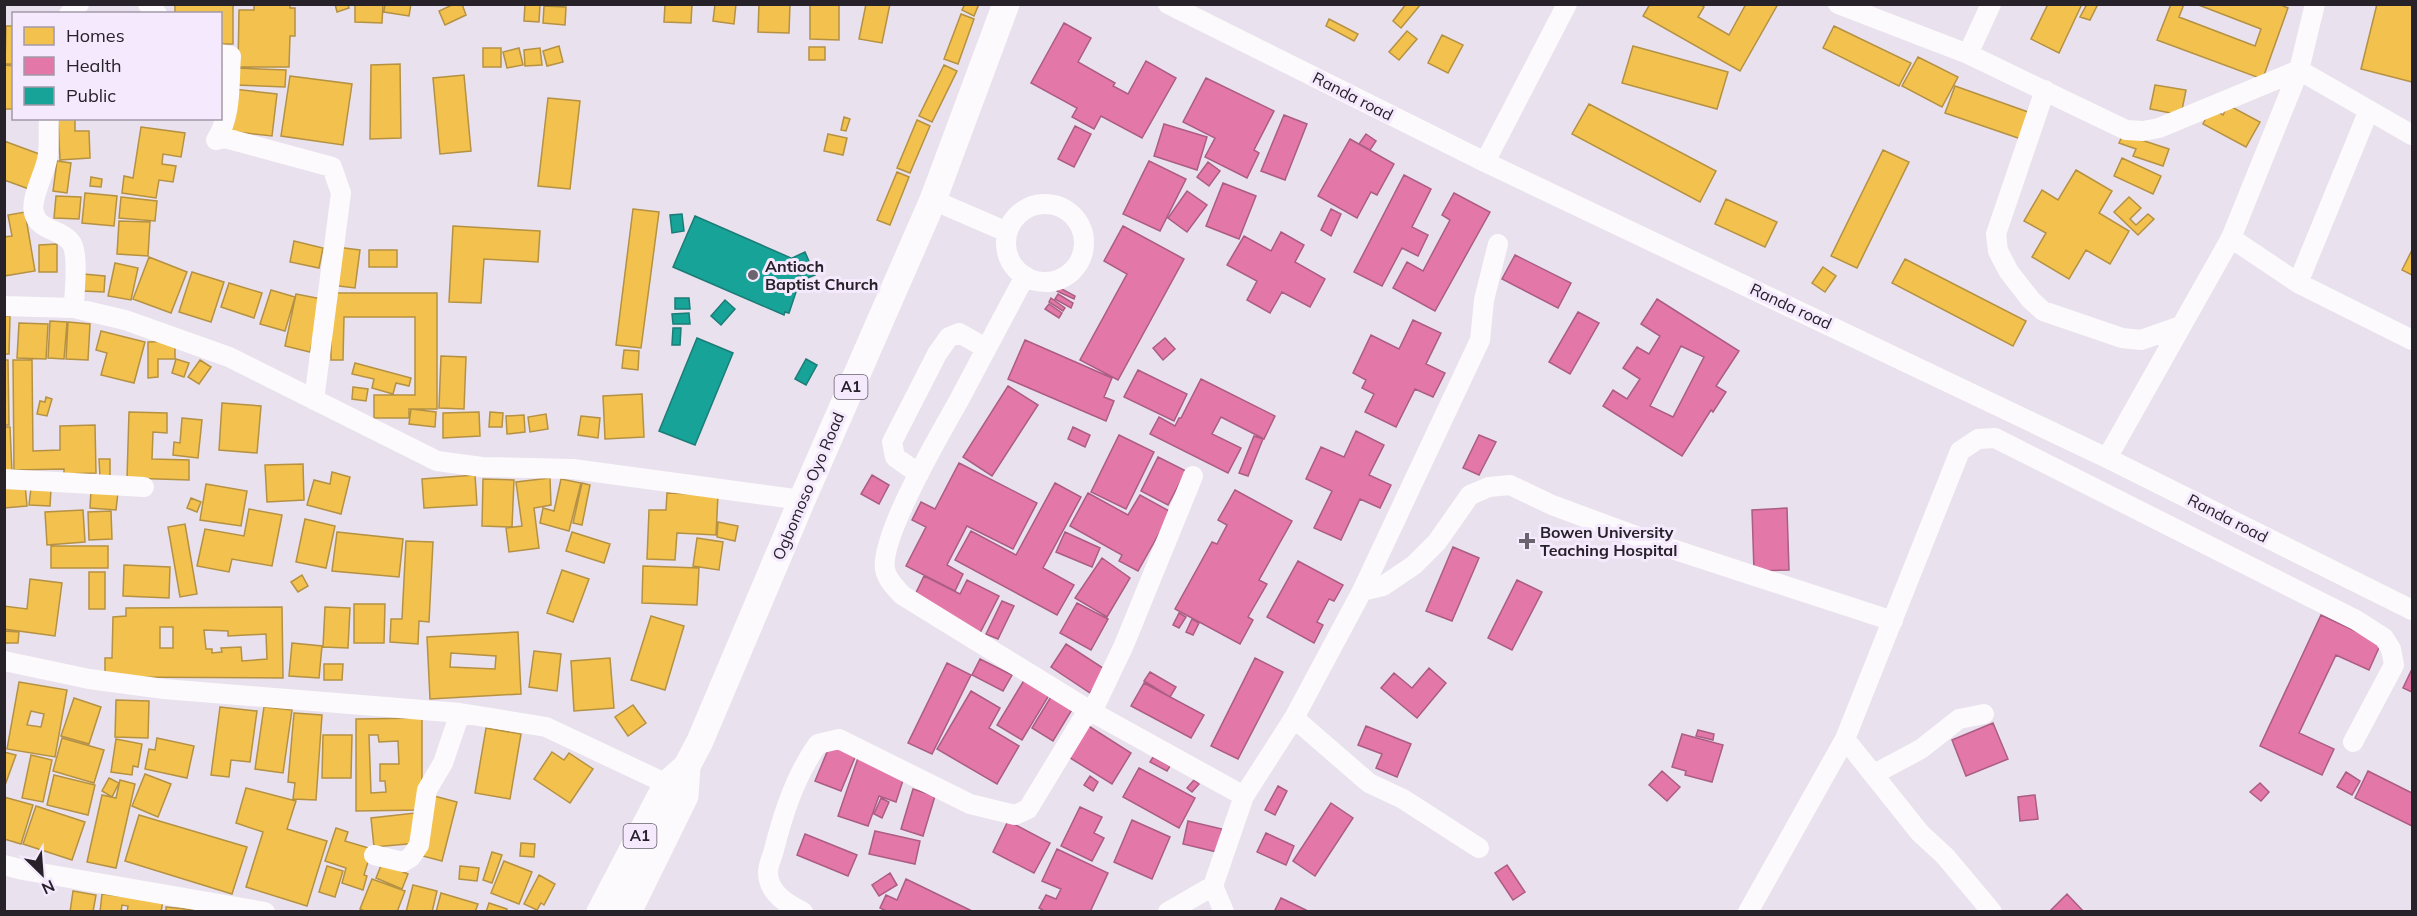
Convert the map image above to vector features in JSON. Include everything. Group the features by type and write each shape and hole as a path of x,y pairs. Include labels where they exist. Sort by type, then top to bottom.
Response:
{"highway":[{"name":"Ogbomoso Oyo Road","path":"628,912 676,790 700,741 933,200 1006,4"},
{"name":"Ogbomoso Oyo Road","path":"600,912 676,790"}],"street":[{"name":"Randa road","path":"1168,4 1485,162 2107,458 2412,610"},
{"path":"1485,162 1567,4"},
{"path":"1838,4 1968,54 2127,130 2143,131 2159,128 2298,70"},
{"path":"1968,54 1991,4"},
{"path":"2107,458 2231,238 2298,70 2315,4"},
{"path":"222,54 231,56 228,106 216,140 225,138 332,167 341,192 314,400"},
{"path":"2298,70 2412,135"},
{"path":"2044,90 1996,234 1998,251 2009,272 2031,300 2043,311 2122,338 2141,340 2181,326"},
{"path":"2298,283 2369,110"},
{"path":"49,120 47,158 34,201 33,213 39,223 71,243 75,257 74,308"},
{"path":"933,200 1007,232"},
{"path":"1046,204 1056,205 1073,215 1083,233 1084,243 1079,262 1064,276 1045,282 1025,276 1011,262 1006,243 1007,232 1018,215 1026,209 1046,204"},
{"path":"2231,238 2298,283 2412,340"},
{"path":"1168,912 1213,886 1244,796 1294,718 1362,591 1480,340 1484,300 1498,244"},
{"path":"1025,276 919,474 896,522 886,552 885,568 890,581 902,595 1092,711 1244,796"},
{"path":"4,306 74,308 125,320 229,357 437,461 482,467 573,469 802,500"},
{"path":"919,474 895,457 892,442 937,354 949,337 959,333 987,348"},
{"path":"1748,912 1845,739 1960,451 1978,439 1995,438 2356,620 2384,638 2391,649 2394,664 2353,742"},
{"path":"803,912 782,901 768,873 780,826 806,760 818,744 839,738 970,804 1014,815 1028,809 1082,720 1092,711 1124,645 1193,476"},
{"path":"4,478 144,487"},
{"path":"1362,591 1383,586 1414,565 1437,542 1470,495 1489,487 1510,485 1552,505 1666,547 1893,621"},
{"path":"4,661 89,679 164,689 460,713 546,727 676,790"},
{"path":"374,855 403,862 411,857 419,845 427,790 443,763 460,713"},
{"path":"1874,774 1920,749 1959,719 1984,714"},
{"path":"1294,718 1369,783 1403,799 1479,848"},
{"path":"1845,739 1920,832 1945,856 1992,912"},
{"path":"4,865 265,912"},
{"path":"1213,886 1224,912"}],"building: Homes":[{"path":"175,4 233,4 233,44 222,44 222,12 175,12"},
{"path":"254,4 290,4 290,8 295,8 295,36 290,36 289,67 238,67 239,10 254,10"},
{"path":"335,4 348,4 349,8 337,12"},
{"path":"355,4 383,4 382,23 355,22"},
{"path":"385,4 411,4 409,16 384,12"},
{"path":"454,4 462,4 466,15 445,25 439,11"},
{"path":"525,4 540,5 539,22 524,21"},
{"path":"665,4 692,4 691,23 664,22"},
{"path":"715,4 736,4 734,24 713,21"},
{"path":"759,4 790,4 789,33 758,32"},
{"path":"810,4 839,4 839,40 810,39"},
{"path":"866,4 890,4 882,43 859,39"},
{"path":"965,4 979,4 974,16 962,10"},
{"path":"1406,4 1421,4 1401,28 1393,21"},
{"path":"1650,4 1700,4 1704,7 1698,17 1729,35 1746,4 1778,4 1740,71 1643,16"},
{"path":"2048,4 2082,4 2059,53 2031,39"},
{"path":"2087,4 2098,4 2090,20 2080,17"},
{"path":"2171,4 2184,4 2179,17 2255,46 2261,29 2196,4 2279,4 2288,8 2263,78 2157,40"},
{"path":"2377,4 2412,4 2412,82 2361,69"},
{"path":"544,6 566,7 565,25 543,23"},
{"path":"961,14 974,19 958,64 944,59"},
{"path":"1329,19 1358,34 1354,41 1326,26"},
{"path":"6,26 12,26 12,64 5,64"},
{"path":"1834,26 1911,63 1899,86 1823,48"},
{"path":"1407,31 1417,39 1399,60 1389,52"},
{"path":"1442,35 1463,45 1448,73 1428,63"},
{"path":"559,46 563,62 547,66 543,51"},
{"path":"1633,46 1728,72 1717,109 1622,83"},
{"path":"809,47 825,47 825,60 809,60"},
{"path":"483,48 501,48 501,67 483,67"},
{"path":"519,48 523,65 507,68 503,52"},
{"path":"540,48 542,65 525,66 524,50"},
{"path":"1918,57 1958,77 1942,107 1902,86"},
{"path":"400,64 401,138 370,139 371,65"},
{"path":"4,65 12,66 12,109 4,109"},
{"path":"944,65 957,71 932,122 919,116"},
{"path":"235,68 286,70 285,87 234,85"},
{"path":"464,75 471,151 440,154 433,78"},
{"path":"290,76 352,84 343,145 281,136"},
{"path":"2155,85 2186,90 2181,115 2150,109"},
{"path":"1955,86 2031,113 2021,139 1945,113"},
{"path":"233,89 277,94 272,136 228,131"},
{"path":"548,98 580,101 570,189 538,186"},
{"path":"1589,104 1716,171 1700,202 1572,134"},
{"path":"2228,105 2260,122 2246,147 2203,124 2211,108 2223,115"},
{"path":"844,117 850,119 846,131 841,130"},
{"path":"58,120 75,120 75,131 89,131 90,158 60,160"},
{"path":"917,120 930,126 910,173 897,168"},
{"path":"141,127 185,133 181,157 163,154 162,164 176,166 173,182 159,180 156,198 122,193 124,176 133,178"},
{"path":"828,134 847,138 843,155 824,151"},
{"path":"2123,134 2169,149 2163,166 2133,156 2136,149 2119,143"},
{"path":"4,141 42,155 29,189 4,180"},
{"path":"1883,150 1909,162 1857,268 1831,256"},
{"path":"2122,158 2161,176 2153,194 2114,176"},
{"path":"57,161 71,163 67,193 53,191"},
{"path":"2076,170 2112,191 2099,213 2129,231 2110,264 2086,250 2069,279 2032,257 2046,233 2024,221 2042,190 2058,200"},
{"path":"897,172 909,177 890,225 877,220"},
{"path":"91,177 102,179 101,187 90,186"},
{"path":"85,193 117,196 114,226 82,223"},
{"path":"56,196 81,197 79,219 54,218"},
{"path":"121,197 157,201 155,221 119,218"},
{"path":"2129,197 2141,208 2130,219 2136,225 2148,214 2154,219 2138,235 2114,212"},
{"path":"1726,199 1777,222 1765,247 1715,224"},
{"path":"633,209 659,212 641,348 616,345"},
{"path":"25,212 35,271 4,276 4,237 12,236 8,215"},
{"path":"119,221 150,222 148,256 117,254"},
{"path":"453,226 540,231 538,262 484,259 481,303 449,302"},
{"path":"294,241 323,248 319,268 290,262"},
{"path":"57,244 57,272 39,272 39,245"},
{"path":"336,247 360,250 355,288 331,285"},
{"path":"369,250 397,250 397,267 369,267"},
{"path":"2412,250 2412,275 2402,270"},
{"path":"149,257 187,272 171,313 133,299"},
{"path":"1905,259 2026,321 2013,346 1892,283"},
{"path":"115,263 138,268 131,300 108,296"},
{"path":"1823,267 1836,276 1825,292 1812,283"},
{"path":"192,272 224,282 211,322 179,312"},
{"path":"83,274 105,276 104,292 82,291"},
{"path":"229,283 262,293 254,318 221,307"},
{"path":"271,290 295,297 285,331 260,324"},
{"path":"331,293 437,293 437,409 409,409 409,418 374,418 374,395 415,395 415,317 344,317 343,360 331,360"},
{"path":"296,294 322,299 310,352 285,346"},
{"path":"4,316 10,316 9,354 4,354"},
{"path":"50,321 67,322 64,359 48,358"},
{"path":"68,322 90,324 88,360 66,359"},
{"path":"19,323 48,324 46,359 17,358"},
{"path":"101,331 145,342 134,383 101,375 107,353 96,350"},
{"path":"175,341 175,359 158,359 158,377 148,378 148,342"},
{"path":"624,350 639,351 638,370 622,368"},
{"path":"441,356 466,357 464,409 439,408"},
{"path":"176,359 189,363 184,377 172,373"},
{"path":"4,360 8,360 9,425 4,425"},
{"path":"13,360 32,360 33,451 60,450 60,426 95,425 96,473 64,474 64,469 14,470"},
{"path":"200,360 211,367 199,384 188,377"},
{"path":"355,363 411,378 409,386 396,383 393,394 372,388 374,379 352,374"},
{"path":"353,387 368,389 366,401 352,399"},
{"path":"642,394 644,437 605,439 603,396"},
{"path":"46,397 52,399 47,416 37,414 40,401 45,402"},
{"path":"222,403 261,406 257,453 219,450"},
{"path":"411,409 436,412 435,427 409,424"},
{"path":"129,412 167,413 167,433 153,432 152,459 189,460 189,480 127,478"},
{"path":"479,412 480,436 443,438 443,413"},
{"path":"490,412 503,413 502,427 489,427"},
{"path":"546,414 548,429 530,432 528,417"},
{"path":"524,415 525,432 507,434 506,416"},
{"path":"581,416 600,418 598,438 578,435"},
{"path":"182,418 202,420 198,458 173,455 174,442 180,443"},
{"path":"4,427 10,427 12,472 4,473"},
{"path":"99,459 110,459 110,477 100,477"},
{"path":"303,464 304,500 267,502 265,465"},
{"path":"332,472 350,477 341,514 307,505 314,480 330,484"},
{"path":"475,475 477,505 424,508 422,479"},
{"path":"550,478 551,505 534,508 539,548 509,552 506,528 522,526 516,482"},
{"path":"483,479 514,480 512,527 482,526"},
{"path":"561,479 581,483 569,531 540,523 543,508 554,511"},
{"path":"582,483 590,485 582,525 573,523"},
{"path":"25,484 27,506 4,508 4,485"},
{"path":"206,484 247,491 241,526 200,520"},
{"path":"31,488 51,489 50,506 29,505"},
{"path":"91,490 118,492 116,510 90,508"},
{"path":"667,493 718,495 716,535 677,533 675,560 647,559 649,510 666,510"},
{"path":"191,498 201,502 197,512 187,508"},
{"path":"249,509 282,515 272,566 232,559 229,572 197,566 205,529 244,536"},
{"path":"83,510 85,542 47,545 45,512"},
{"path":"111,511 112,539 89,540 88,512"},
{"path":"305,519 335,526 326,568 296,562"},
{"path":"718,522 738,526 735,541 717,537"},
{"path":"185,524 197,594 180,597 168,527"},
{"path":"337,532 403,539 399,577 332,571"},
{"path":"572,532 610,544 604,563 566,551"},
{"path":"697,538 723,542 719,570 693,566"},
{"path":"406,541 433,542 429,622 419,621 418,644 390,642 391,619 402,619"},
{"path":"51,546 108,546 108,568 51,568"},
{"path":"124,565 170,567 169,598 123,596"},
{"path":"643,566 699,568 697,605 642,603"},
{"path":"562,570 589,579 573,622 547,613"},
{"path":"89,572 105,572 105,609 89,609"},
{"path":"302,575 308,586 298,592 291,582"},
{"path":"30,579 62,583 55,636 4,629 4,606 27,609"},
{"path":"354,604 385,604 384,643 354,643"},
{"path":"282,607 283,678 105,677 105,658 112,658 113,617 126,616 126,608","holes":["160,627 173,627 173,648 160,648","204,630 228,631 228,636 266,634 267,659 242,661 241,647 221,648 222,652 212,653 212,649 206,649"]},
{"path":"325,607 350,608 348,648 323,647"},
{"path":"651,616 684,626 665,690 631,680"},
{"path":"4,631 19,632 18,643 4,643"},
{"path":"518,632 521,694 430,699 427,637","holes":["451,653 496,656 495,669 450,667"]},
{"path":"292,643 322,646 319,678 289,676"},
{"path":"534,651 561,654 557,691 529,687"},
{"path":"610,658 614,708 574,711 571,661"},
{"path":"324,664 343,664 342,680 324,680"},
{"path":"19,682 67,690 55,757 7,749","holes":["31,711 44,714 41,727 27,725"]},
{"path":"74,698 101,707 89,744 61,736"},
{"path":"116,700 149,701 148,738 115,737"},
{"path":"633,705 646,723 628,736 615,717"},
{"path":"220,707 257,711 250,762 231,760 229,777 211,775"},
{"path":"264,707 292,710 283,773 255,769"},
{"path":"294,713 322,715 316,800 293,799 295,783 288,782"},
{"path":"422,718 422,810 356,811 356,719","holes":["369,735 378,735 379,742 398,741 399,764 380,764 380,781 385,781 386,792 371,793"]},
{"path":"486,728 521,734 510,799 475,793"},
{"path":"323,735 352,735 351,778 322,778"},
{"path":"62,738 104,750 94,783 53,771"},
{"path":"157,738 194,746 187,778 145,769 149,749 155,750"},
{"path":"116,739 142,744 138,767 133,766 132,775 111,772"},
{"path":"4,752 16,755 4,788"},
{"path":"552,752 564,760 569,753 593,769 570,803 534,779"},
{"path":"31,755 52,760 43,802 22,798"},
{"path":"145,774 171,784 158,817 132,806"},
{"path":"54,775 95,785 88,815 47,805"},
{"path":"109,778 119,783 112,797 102,791"},
{"path":"120,780 135,784 116,868 87,862 102,795 116,798"},
{"path":"246,788 296,801 287,829 327,841 307,906 246,887 263,832 236,823"},
{"path":"434,796 457,802 442,861 419,855"},
{"path":"4,797 33,805 21,844 4,839"},
{"path":"36,806 85,822 72,860 23,844"},
{"path":"415,813 418,843 374,847 371,818"},
{"path":"139,815 247,847 232,894 125,861"},
{"path":"336,828 348,832 345,841 372,849 364,875 367,876 363,890 342,883 346,868 325,861"},
{"path":"521,843 535,844 534,857 520,856"},
{"path":"492,852 502,855 492,883 483,880"},
{"path":"504,861 532,872 519,904 491,893"},
{"path":"382,863 408,874 402,889 376,878"},
{"path":"327,866 343,871 335,897 319,892"},
{"path":"460,866 479,868 477,881 459,879"},
{"path":"539,875 555,884 544,905 541,903 537,910 524,904"},
{"path":"372,879 405,891 397,912 366,912 360,909"},
{"path":"413,885 437,891 432,912 406,912"},
{"path":"73,891 96,895 93,912 70,912"},
{"path":"441,893 478,904 475,912 436,912"},
{"path":"102,894 163,901 161,912 127,912 128,906 122,905 121,912 100,912"},
{"path":"489,903 507,909 506,912 486,912"},
{"path":"166,907 195,910 195,912 166,912"}],"building: Health":[{"path":"1064,23 1091,38 1078,62 1115,83 1113,86 1128,94 1146,61 1176,78 1142,138 1101,116 1094,129 1072,117 1077,108 1031,83"},
{"path":"1206,78 1274,111 1254,150 1259,153 1247,178 1205,157 1215,138 1183,122"},
{"path":"1284,115 1307,124 1285,180 1261,171"},
{"path":"1164,124 1207,137 1197,170 1154,156"},
{"path":"1075,126 1091,134 1074,167 1058,159"},
{"path":"1366,134 1376,141 1370,150 1359,144"},
{"path":"1350,139 1394,164 1377,195 1371,192 1357,218 1318,196"},
{"path":"1149,161 1186,179 1160,231 1123,214"},
{"path":"1208,162 1220,171 1209,186 1197,177"},
{"path":"1404,175 1431,189 1412,227 1428,235 1418,256 1402,248 1382,286 1354,272"},
{"path":"1223,183 1256,196 1239,239 1206,226"},
{"path":"1187,191 1207,205 1187,232 1168,218"},
{"path":"1454,193 1490,212 1435,311 1393,288 1407,262 1423,271 1450,220 1442,215"},
{"path":"1331,209 1341,214 1331,236 1321,230"},
{"path":"1123,226 1184,259 1118,380 1080,360 1127,274 1104,261"},
{"path":"1281,232 1304,245 1295,262 1325,279 1310,307 1282,292 1270,313 1247,300 1257,281 1227,265 1244,236 1271,251"},
{"path":"1515,255 1571,283 1558,308 1502,279"},
{"path":"1058,287 1075,296 1074,299 1057,291"},
{"path":"1058,294 1073,303 1071,308 1055,299"},
{"path":"1051,298 1065,308 1063,311 1049,302"},
{"path":"1657,299 1739,351 1716,386 1726,392 1713,412 1711,410 1682,456 1603,406 1613,390 1627,399 1640,379 1623,368 1637,347 1649,354 1660,336 1641,324","holes":["1681,346 1704,357 1673,417 1650,406"]},
{"path":"1049,304 1062,313 1059,318 1045,309"},
{"path":"1578,312 1599,323 1570,374 1549,362"},
{"path":"1413,320 1441,333 1426,364 1445,373 1433,397 1415,389 1396,427 1365,412 1374,394 1362,388 1366,380 1353,373 1371,335 1399,349"},
{"path":"1165,338 1175,349 1163,360 1153,348"},
{"path":"1025,340 1112,378 1104,397 1114,401 1106,421 1008,379"},
{"path":"1138,370 1187,394 1174,421 1124,397"},
{"path":"1201,379 1275,416 1264,439 1221,417 1212,434 1241,448 1228,473 1150,434 1159,417 1175,426"},
{"path":"1008,386 1038,405 992,476 963,457"},
{"path":"1073,427 1090,435 1085,447 1068,439"},
{"path":"1356,431 1384,445 1369,475 1391,485 1380,508 1360,499 1341,540 1314,528 1332,491 1306,479 1321,447 1344,457"},
{"path":"1119,435 1154,452 1126,509 1091,492"},
{"path":"1479,435 1496,442 1479,475 1463,468"},
{"path":"1254,436 1263,439 1248,476 1239,473"},
{"path":"1158,457 1186,471 1168,505 1141,491"},
{"path":"959,463 1037,503 1013,549 967,526 947,565 963,574 955,591 906,566 926,527 912,520 921,502 935,509"},
{"path":"872,475 889,485 879,504 861,494"},
{"path":"1055,483 1081,497 1043,568 1074,585 1057,615 955,560 971,531 1016,555"},
{"path":"1235,490 1292,521 1259,580 1267,584 1248,617 1253,620 1240,644 1175,609 1212,542 1217,544 1227,525 1218,520"},
{"path":"1088,493 1128,515 1140,495 1171,512 1138,571 1119,561 1122,555 1070,526"},
{"path":"1787,508 1789,570 1754,571 1752,510"},
{"path":"1065,532 1100,548 1092,567 1056,552"},
{"path":"1453,547 1479,558 1452,621 1426,611"},
{"path":"1102,558 1130,578 1107,617 1075,598"},
{"path":"1298,561 1343,585 1334,601 1329,599 1317,622 1323,625 1314,643 1267,617"},
{"path":"924,576 960,594 967,580 999,596 980,633 913,599"},
{"path":"1517,580 1542,592 1512,650 1488,638"},
{"path":"1002,601 1014,606 998,639 986,634"},
{"path":"1077,603 1108,619 1091,650 1060,633"},
{"path":"1179,613 1186,617 1179,628 1173,625"},
{"path":"2321,615 2381,643 2369,670 2336,655 2299,733 2334,749 2322,775 2260,746"},
{"path":"1192,619 1199,623 1193,635 1186,632"},
{"path":"1066,644 1106,670 1090,693 1051,667"},
{"path":"1255,658 1283,672 1238,759 1211,746"},
{"path":"980,659 1012,675 1003,691 972,675"},
{"path":"947,663 971,675 932,754 908,743"},
{"path":"1429,668 1446,683 1417,718 1381,688 1394,673 1412,688"},
{"path":"2412,669 2412,692 2403,688"},
{"path":"1150,672 1176,687 1170,697 1144,681"},
{"path":"1026,677 1051,692 1022,740 997,725"},
{"path":"1144,683 1204,715 1191,738 1131,706"},
{"path":"971,691 1000,708 989,728 1019,746 997,784 937,749"},
{"path":"1052,695 1073,708 1053,741 1032,728"},
{"path":"1993,723 2008,759 1966,776 1952,740"},
{"path":"1087,725 1131,753 1112,784 1067,756"},
{"path":"1366,726 1411,744 1397,777 1376,768 1382,754 1358,745"},
{"path":"1698,730 1714,734 1713,740 1696,736"},
{"path":"1682,734 1723,745 1712,782 1685,775 1686,771 1672,767"},
{"path":"830,745 856,755 841,791 815,781"},
{"path":"1153,757 1170,766 1167,771 1150,762"},
{"path":"858,758 905,774 896,802 879,796 868,826 838,816"},
{"path":"1139,768 1195,798 1179,828 1123,797"},
{"path":"1662,771 1680,787 1667,801 1649,785"},
{"path":"2368,771 2412,793 2412,826 2355,798"},
{"path":"2346,772 2360,781 2352,795 2337,787"},
{"path":"1090,776 1098,782 1093,791 1084,785"},
{"path":"1194,780 1199,784 1192,792 1187,788"},
{"path":"2260,783 2269,792 2261,801 2250,792"},
{"path":"1278,786 1287,791 1275,815 1265,810"},
{"path":"913,789 935,796 923,836 901,829"},
{"path":"2035,795 2038,819 2020,821 2018,797"},
{"path":"881,798 889,802 882,818 874,814"},
{"path":"1331,803 1353,818 1315,876 1293,861"},
{"path":"1080,807 1102,817 1094,833 1104,838 1092,861 1061,846"},
{"path":"1132,820 1170,837 1152,879 1114,862"},
{"path":"1008,821 1050,843 1034,873 993,852"},
{"path":"1188,821 1222,829 1217,852 1183,844"},
{"path":"875,831 920,841 915,864 869,854"},
{"path":"1266,833 1294,846 1286,865 1257,852"},
{"path":"805,834 857,855 848,876 797,855"},
{"path":"1057,849 1108,873 1090,912 1046,912 1039,908 1046,895 1056,899 1061,889 1042,881"},
{"path":"1507,865 1525,892 1513,900 1495,873"},
{"path":"890,873 897,885 879,896 872,885"},
{"path":"906,879 974,912 888,912 880,908 886,895 897,900"},
{"path":"2067,894 2084,912 2049,912"},
{"path":"1281,898 1310,912 1274,912"}],"building: Public":[{"path":"682,214 684,231 672,233 670,215"},
{"path":"695,216 791,258 800,280 789,313 785,312 784,315 673,267"},
{"path":"805,252 815,275 802,280 792,258"},
{"path":"675,298 689,298 690,309 675,309"},
{"path":"725,300 735,309 721,325 711,316"},
{"path":"689,313 690,324 673,324 672,314"},
{"path":"673,328 681,328 680,345 672,345"},
{"path":"697,338 733,353 695,445 659,431"},
{"path":"806,359 817,365 806,385 795,379"}],"place":[{"name":"Antioch Baptist Church","path":"753,275"},
{"name":"Bowen University Teaching Hospital","path":"1527,541"}]}
